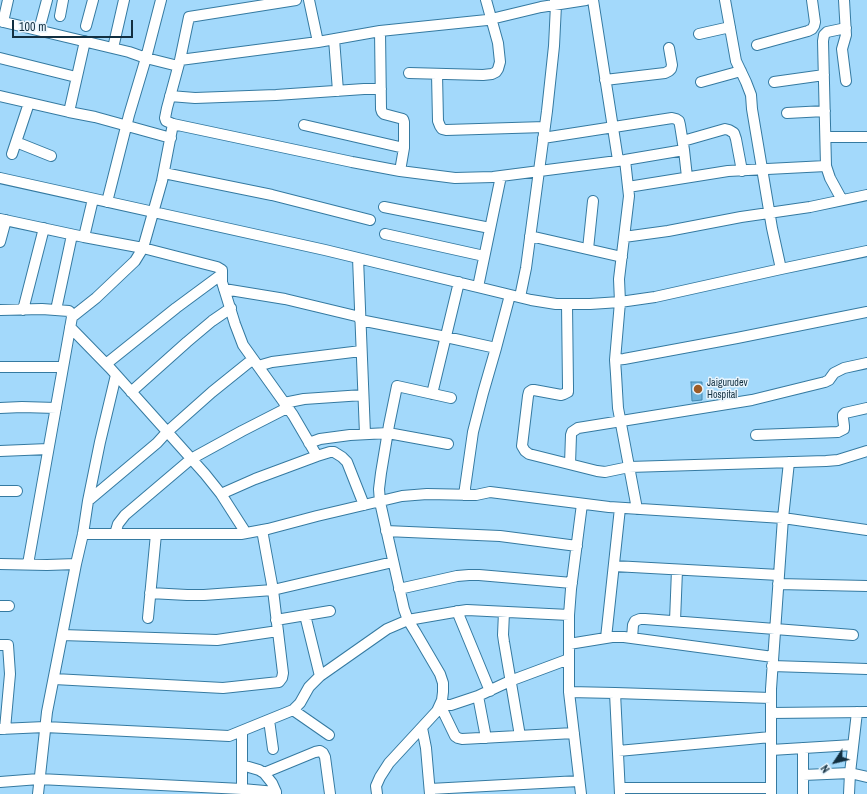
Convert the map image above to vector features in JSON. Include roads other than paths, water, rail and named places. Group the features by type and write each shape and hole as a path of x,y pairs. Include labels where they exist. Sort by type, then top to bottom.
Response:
{"street":[{"path":"8,0 1,22 113,48 146,58 179,63 380,31 468,23 541,8 556,2 586,0"},
{"path":"39,30 46,0"},
{"path":"60,16 63,0"},
{"path":"86,26 93,0"},
{"path":"113,48 124,0"},
{"path":"107,202 126,126 161,0"},
{"path":"296,0 189,17 165,118 168,122 400,171 455,178 493,178 622,160 683,145 725,129 734,133 742,171"},
{"path":"309,0 318,42"},
{"path":"409,73 483,75 496,72 500,62 498,44 486,0"},
{"path":"594,0 613,128 622,160 629,196 619,279 620,302 615,360 616,391 637,509"},
{"path":"725,0 736,61 751,95 752,109 781,269"},
{"path":"757,45 812,29 815,22 812,0"},
{"path":"844,0 846,35 842,49 846,81"},
{"path":"464,495 473,432 483,393 496,348 526,268 545,127 554,46 556,2"},
{"path":"699,34 730,27"},
{"path":"842,200 830,178 826,166 823,40 825,33 846,28"},
{"path":"380,31 381,109 384,114 403,119 404,122 404,148 400,171"},
{"path":"334,39 338,91"},
{"path":"69,112 85,42"},
{"path":"606,80 665,73 669,71 672,65 669,48"},
{"path":"0,58 76,77"},
{"path":"701,82 741,71"},
{"path":"437,74 438,121 442,129 545,127"},
{"path":"774,82 824,75"},
{"path":"170,96 195,98 381,89"},
{"path":"0,96 95,117 170,138"},
{"path":"12,154 29,103"},
{"path":"787,113 825,111"},
{"path":"543,138 672,118 676,119 679,121 680,125 687,177"},
{"path":"71,322 136,261 143,248 164,174 173,124"},
{"path":"304,125 404,148"},
{"path":"826,137 867,137"},
{"path":"16,142 51,156"},
{"path":"628,187 728,171 826,166"},
{"path":"164,174 272,195 370,220"},
{"path":"478,287 501,176"},
{"path":"0,178 325,250 530,300 550,303 590,304 620,302 655,297 867,251"},
{"path":"624,237 668,231 867,195"},
{"path":"84,237 93,199"},
{"path":"588,249 593,201"},
{"path":"384,207 490,228"},
{"path":"0,242 3,219 143,248 217,267 222,270 222,282 243,345 286,406 317,456"},
{"path":"23,310 44,228"},
{"path":"56,310 72,234"},
{"path":"385,234 484,256"},
{"path":"530,236 622,257"},
{"path":"358,258 365,434"},
{"path":"106,364 176,308 222,274"},
{"path":"432,394 459,282"},
{"path":"224,289 285,299 360,318 496,348"},
{"path":"567,304 568,392 561,395 534,390 529,392 522,446 529,454 605,472 629,467 826,461 838,460 867,451"},
{"path":"131,392 187,342 230,308"},
{"path":"0,310 42,309 69,311 71,313 71,322 28,564"},
{"path":"615,360 737,338 867,312"},
{"path":"71,322 106,364 205,474 221,494 246,533"},
{"path":"88,501 151,449 167,432 212,392 255,363 362,351"},
{"path":"570,464 571,435 575,429 752,400 825,382 829,380 834,373 844,368 867,363"},
{"path":"0,367 63,367"},
{"path":"38,794 47,712 100,442 116,375"},
{"path":"377,794 376,786 389,763 437,711 443,692 443,683 440,674 408,620 404,610 386,531 379,489 388,433 397,386 452,398"},
{"path":"115,534 118,524 125,515 191,459 286,406 304,399 363,395"},
{"path":"0,408 56,408"},
{"path":"756,436 838,432 844,429 842,418 845,413 867,408"},
{"path":"309,443 320,439 350,435 388,433 448,444"},
{"path":"0,451 48,449"},
{"path":"221,494 255,479 317,456 334,452 342,456 347,462 364,505"},
{"path":"615,693 620,791 771,791 771,698 778,579 788,462"},
{"path":"0,491 17,491"},
{"path":"83,534 241,534 402,496 427,494 476,495 490,492 620,508 783,518 867,530"},
{"path":"581,794 569,692 569,616 582,504"},
{"path":"606,638 620,508"},
{"path":"54,679 223,688 279,682 283,674 273,590 262,530"},
{"path":"386,531 500,536 577,546"},
{"path":"148,618 156,534"},
{"path":"150,593 204,595 273,590 393,562"},
{"path":"0,564 76,564"},
{"path":"614,566 867,586"},
{"path":"676,621 677,570"},
{"path":"399,589 457,576 469,575 572,583"},
{"path":"276,620 330,610"},
{"path":"0,645 8,645 10,674 4,684 3,729 45,727 229,736 242,732 297,707 309,686 320,676 388,628 408,620 467,610 569,616"},
{"path":"457,611 490,691"},
{"path":"504,612 503,635 520,736"},
{"path":"305,615 320,676"},
{"path":"632,638 633,625 635,621 640,619 853,635"},
{"path":"62,635 217,640 278,631"},
{"path":"569,644 606,638 624,637 773,662 867,669"},
{"path":"440,705 451,705 478,696 510,681 569,659"},
{"path":"569,692 771,698"},
{"path":"478,696 486,738"},
{"path":"440,705 455,736 462,739 574,732"},
{"path":"292,710 328,735"},
{"path":"771,713 862,712 853,746 849,794"},
{"path":"269,720 273,748"},
{"path":"422,728 426,748 430,791 579,781"},
{"path":"242,732 242,789"},
{"path":"618,751 771,737"},
{"path":"771,750 853,746"},
{"path":"803,748 803,794"},
{"path":"264,773 320,751 323,752 330,794"},
{"path":"0,782 39,780 242,789 276,793 272,783 264,773 260,770 242,765"},
{"path":"803,775 850,773 867,777"}],"place":[{"name":"Jaigurudev Hospital","path":"698,389"}]}
